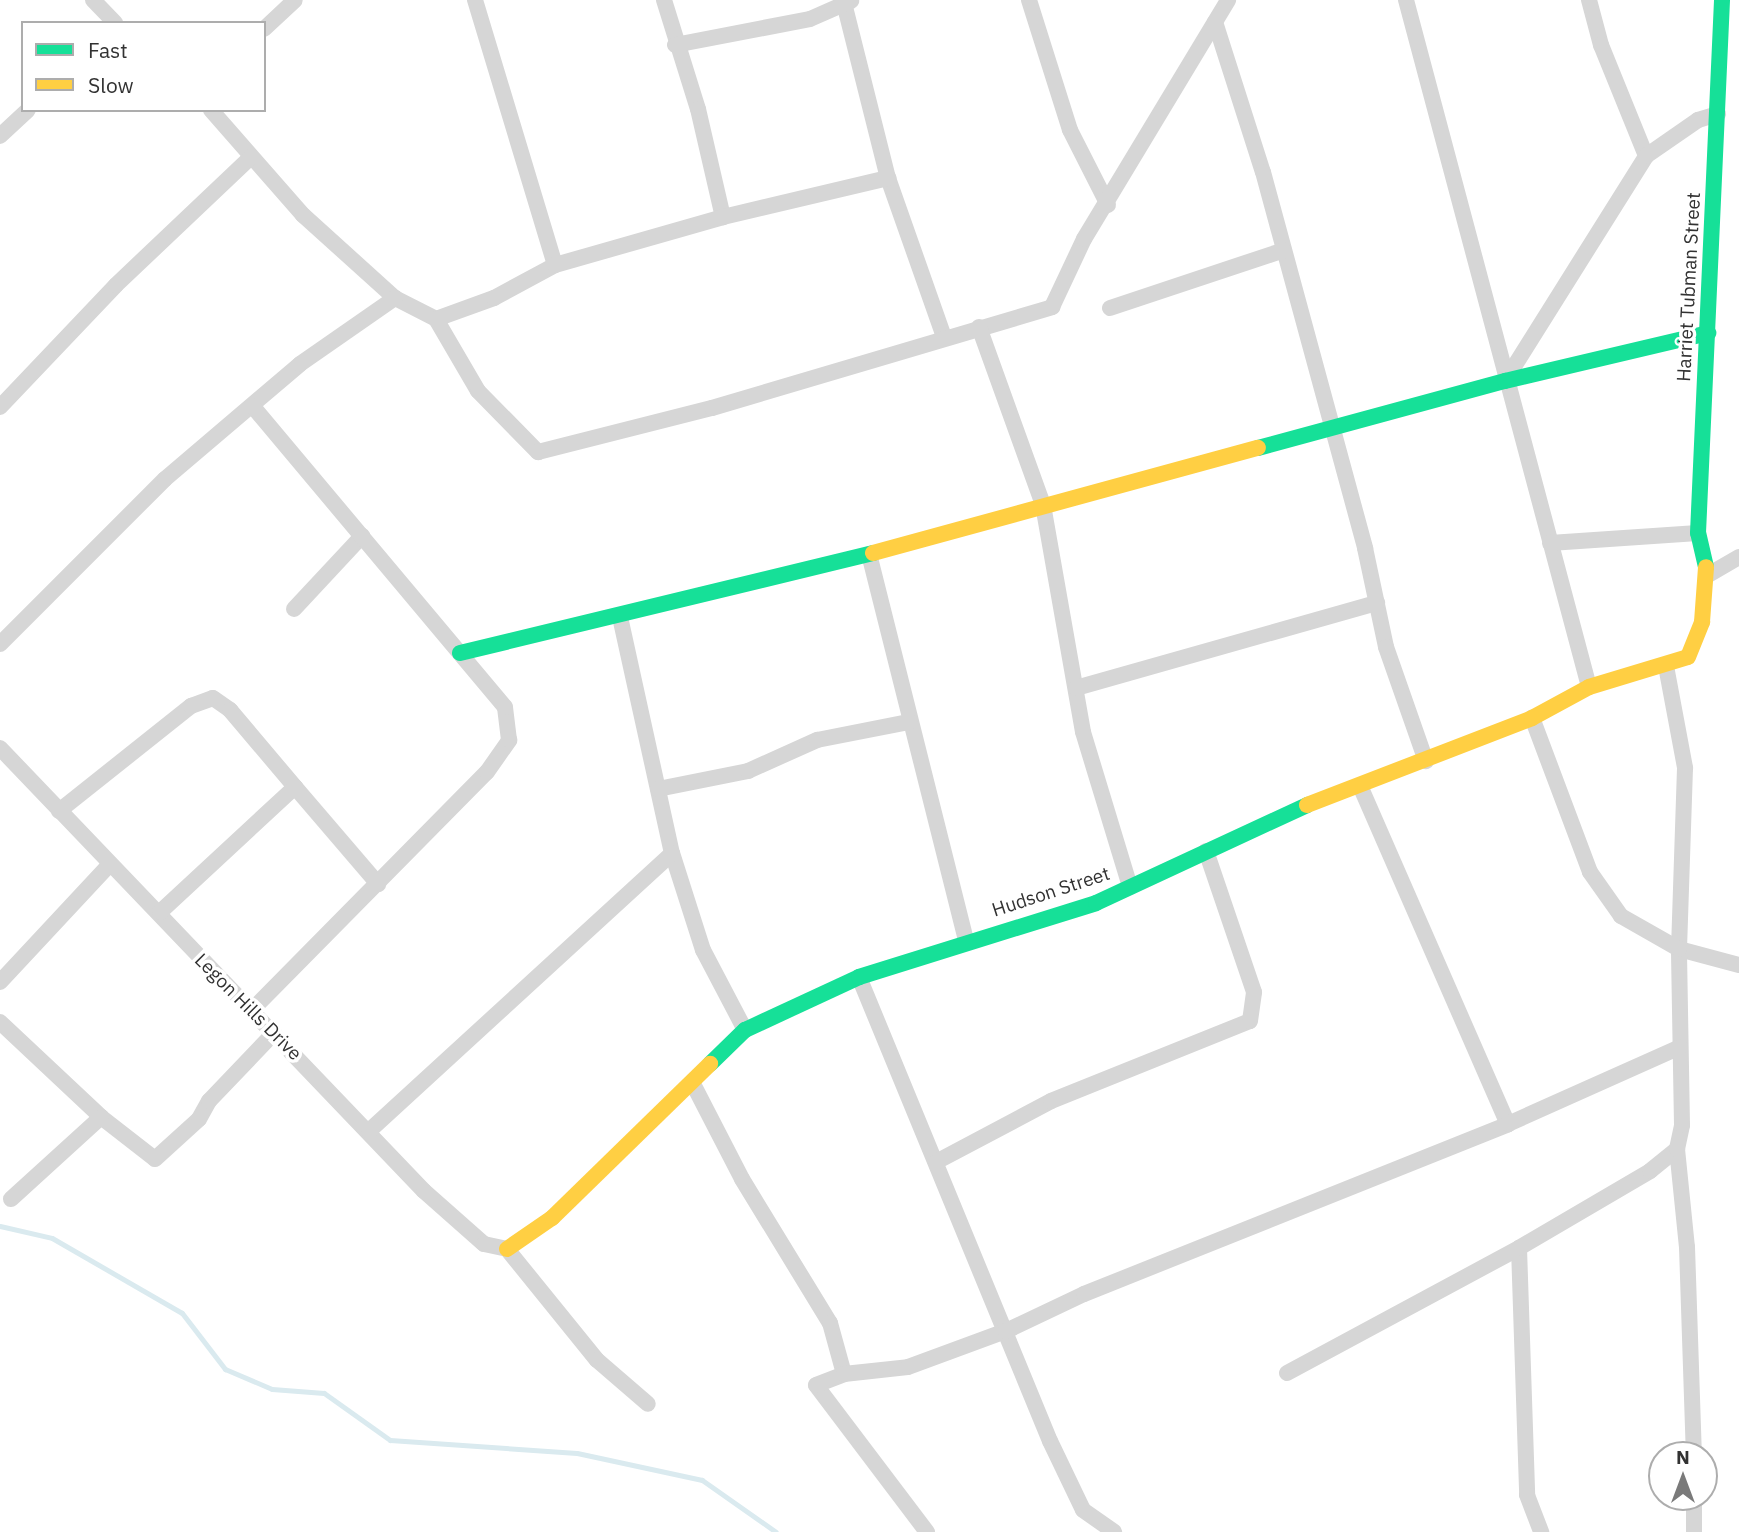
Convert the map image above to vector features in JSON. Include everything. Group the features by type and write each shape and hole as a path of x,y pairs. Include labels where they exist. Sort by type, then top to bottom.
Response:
{"street":[{"path":"93,0 113,21"},
{"path":"266,27 295,0"},
{"path":"475,0 555,265"},
{"path":"664,0 675,45 698,109 723,217"},
{"path":"1029,0 1070,130 1108,205"},
{"path":"213,112 303,215 395,298 436,319 478,391 538,452 845,370 944,337 1052,307 1084,239 1108,205 1228,0"},
{"path":"1406,0 1505,381 1532,463 1550,543 1589,687"},
{"path":"1589,0 1601,45 1646,156"},
{"name":"Harriet Tubman Street","path":"1708,575 1698,533 1722,0"},
{"path":"675,45 810,19 849,4 888,178 944,337"},
{"path":"1215,22 1284,250 1334,430 1386,647 1426,761"},
{"path":"0,136 26,112"},
{"path":"1505,381 1646,156 1698,120 1718,114"},
{"path":"0,407 116,285 251,157"},
{"path":"436,319 494,298 555,265 723,217 888,178"},
{"path":"1110,308 1284,250"},
{"path":"0,644 164,479 253,407 300,364 395,298"},
{"path":"979,327 1043,505 1083,732 1130,887"},
{"path":"460,653 620,617 869,554 1043,505 1334,430 1505,381 1708,333"},
{"path":"251,1011 487,772 509,740 505,707 253,407"},
{"path":"1550,543 1698,533"},
{"path":"294,609 362,536"},
{"path":"869,554 966,941"},
{"path":"1694,1441 1687,1247 1677,1149 1682,1125 1679,949 1685,768 1666,666 1688,657 1702,622 1708,575 1739,557"},
{"path":"1076,688 1377,603"},
{"path":"620,617 672,853 703,950 745,1030"},
{"name":"Hudson Street","path":"507,1250 552,1218 745,1030 859,977 966,941 1096,903 1283,814 1361,788 1532,718 1589,687 1666,666"},
{"path":"59,811 191,706 213,698 261,743 378,884"},
{"path":"1532,718 1590,872 1620,916 1679,949 1739,965"},
{"path":"658,789 748,771 817,740 909,722"},
{"name":"Legon Hills Drive","path":"1,750 466,1231 484,1244 507,1250"},
{"path":"160,912 295,787"},
{"path":"1361,788 1508,1124"},
{"path":"936,1162 1051,1101 1250,1021 1254,992 1206,851"},
{"path":"369,1131 672,853"},
{"path":"0,982 110,864"},
{"path":"859,977 1050,1441 1083,1510 1114,1532"},
{"path":"0,1022 101,1117 155,1159 199,1119 209,1101 274,1033"},
{"path":"927,1532 816,1385 844,1374 908,1367 1006,1331 1202,1245 1508,1124 1680,1047"},
{"path":"692,1082 742,1179 830,1323 844,1374"},
{"path":"11,1199 101,1117"},
{"path":"1287,1373 1519,1248 1650,1171 1677,1149"},
{"path":"1519,1248 1527,1495 1541,1532"},
{"path":"507,1250 597,1360 648,1404"},
{"path":"1694,1511 1695,1532"}],"waterway":[{"path":"0,1226 52,1238 182,1313 225,1369 272,1389 324,1393 390,1440 577,1453 702,1480 776,1532"}],"traffic: fast":[{"path":"1706,567 1698,533 1722,0"},
{"path":"1258,448 1505,381 1708,333"},
{"path":"460,653 873,553"},
{"path":"710,1064 745,1030 859,977 1096,903 1307,805"}],"traffic: slow":[{"path":"873,553 1258,448"},
{"path":"1307,805 1532,718 1589,687 1688,657 1702,622 1706,567"},
{"path":"507,1249 552,1218 710,1064"}]}
